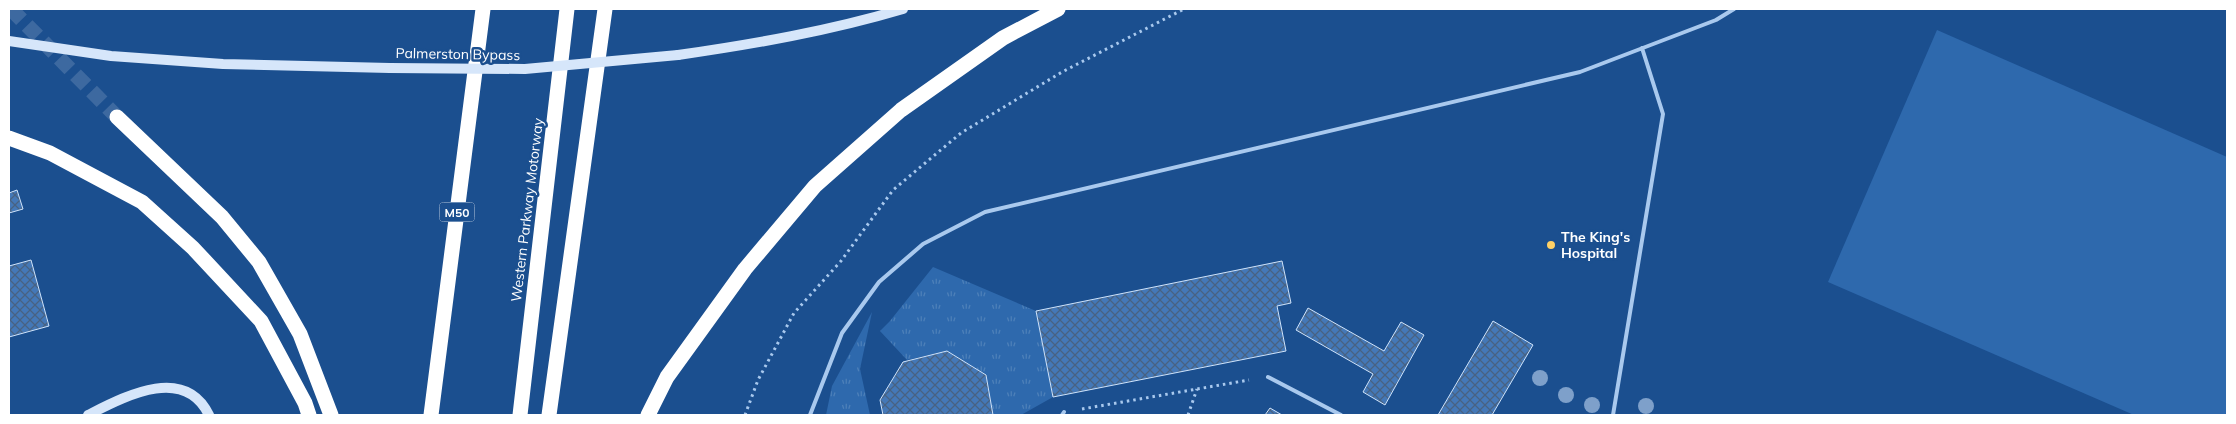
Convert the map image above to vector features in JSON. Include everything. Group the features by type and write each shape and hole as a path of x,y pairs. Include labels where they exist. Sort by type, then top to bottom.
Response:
{"highway":[{"name":"M50","path":"431,415 482,9"},
{"name":"Western Parkway Motorway","path":"520,415 567,9"},
{"path":"549,415 606,9"},
{"path":"648,415 667,377 745,269 815,186 901,110 1003,38 1058,9"},
{"path":"117,117 222,216 259,262 300,334 331,415"},
{"path":"9,138 50,153 142,202 193,248 261,320 305,403 309,415"}],"main road":[{"name":"Palmerston Bypass","path":"9,41 111,56 214,64 525,69 678,55 774,41 862,21 903,9"},
{"path":"88,415 125,397 160,387 182,390 205,406 210,415"}],"lane":[{"path":"810,415 842,334 879,282 924,244 985,212 1580,72 1716,20 1734,9"},
{"path":"1613,415 1663,114 1642,48"},
{"path":"1268,377 1341,415"}],"path":[{"path":"745,415 758,380 794,313 841,261 893,190 961,133 1062,72 1184,9"},
{"path":"1063,414 1268,377"},
{"path":"1188,415 1198,389"}],"green space":[{"path":"1937,30 2227,157 2227,415 2134,415 1828,282"},
{"path":"933,267 1036,311 1053,397 1021,415 993,415 986,375 947,351 907,360 880,331"},
{"path":"872,312 860,369 870,415 826,415 832,386"}],"building":[{"path":"17,190 23,209 9,213 9,193"},
{"path":"31,260 49,326 9,337 9,266"},
{"path":"1282,261 1291,303 1277,306 1286,351 1053,397 1036,311"},
{"path":"1308,308 1384,351 1401,322 1424,335 1385,405 1363,392 1373,374 1296,330"},
{"path":"1493,321 1533,345 1492,415 1438,415"},
{"path":"947,351 986,375 993,415 883,415 880,400 903,362"},
{"path":"1270,408 1282,415 1265,415"}],"tunnel":[{"path":"11,9 117,117"}],"place":[{"name":"The King's Hospital","path":"1551,245"}]}
